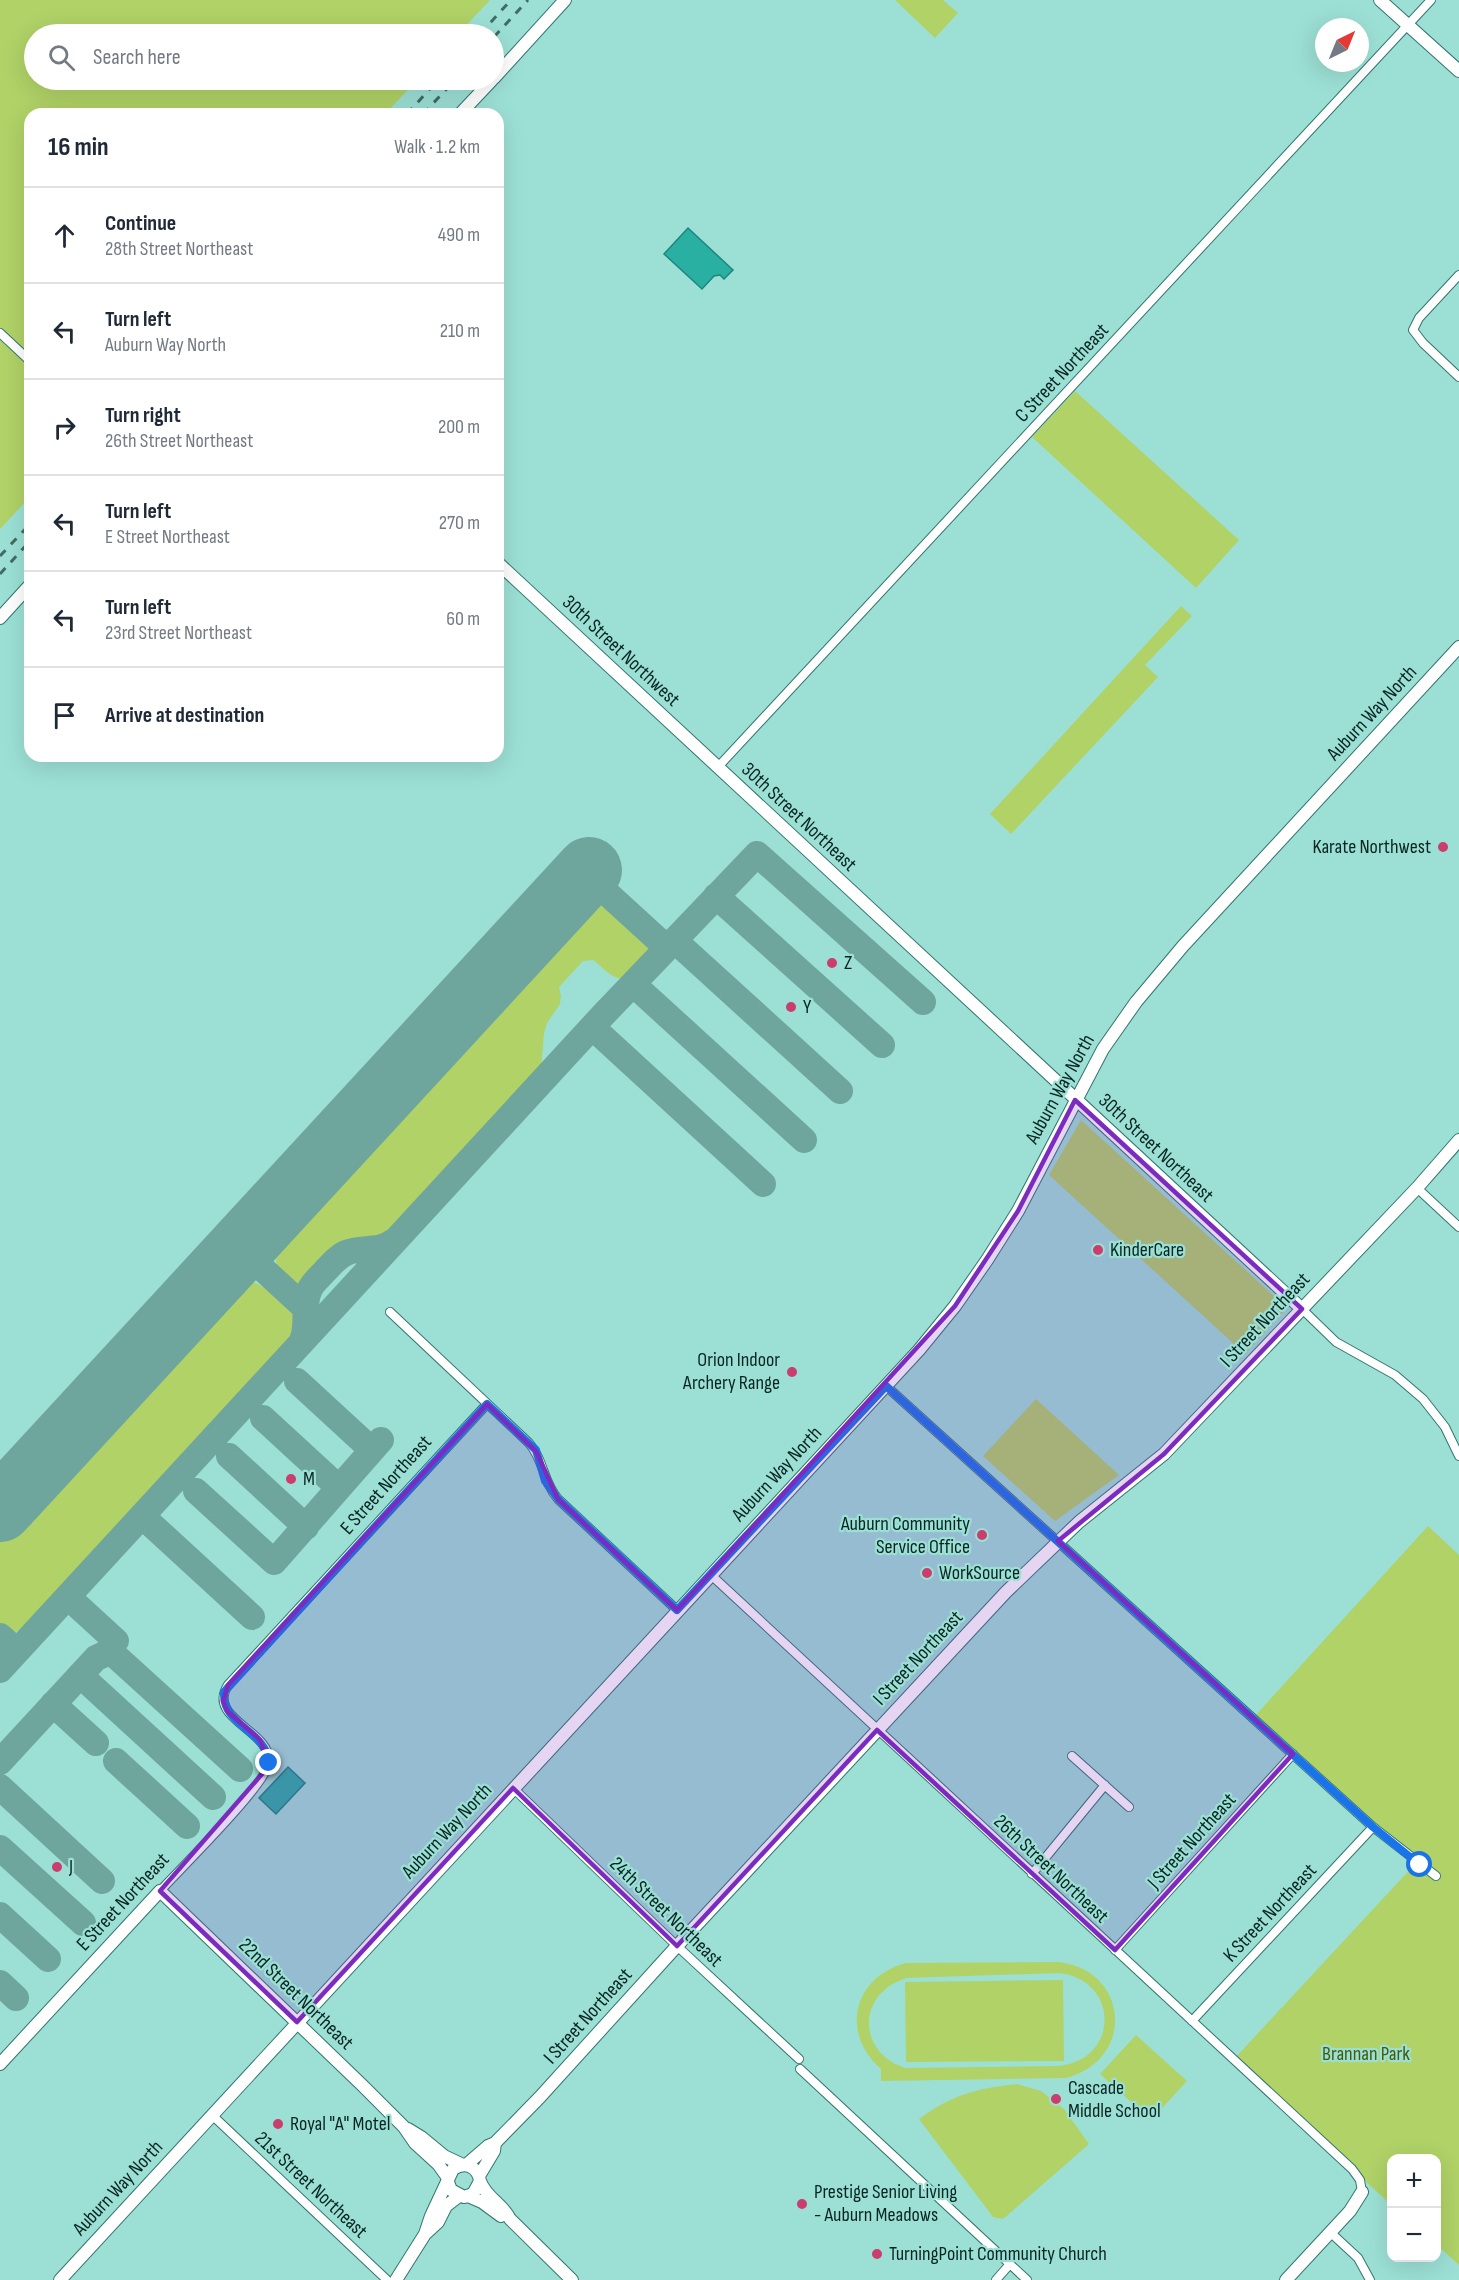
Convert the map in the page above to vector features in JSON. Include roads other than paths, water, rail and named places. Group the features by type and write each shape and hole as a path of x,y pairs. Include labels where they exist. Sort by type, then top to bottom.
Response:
{"street":[{"path":"504,67 565,0"},
{"path":"1380,0 1459,71"},
{"name":"C Street Northeast","path":"717,768 1431,0"},
{"path":"466,108 483,90"},
{"path":"1459,275 1414,324 1413,330 1423,343 1459,376"},
{"path":"0,333 24,356"},
{"name":"30th Street Northwest","path":"504,569 717,768"},
{"path":"0,618 24,592"},
{"name":"Auburn Way North","path":"60,2280 886,1386 955,1306 1018,1211 1075,1100 1113,1034 1155,979 1459,647"},
{"name":"30th Street Northeast","path":"717,768 1336,1342 1395,1376 1423,1399 1445,1427 1459,1456"},
{"name":"I Street Northeast","path":"396,2280 425,2234 453,2169 464,2165 495,2143 1006,1592 1058,1540 1164,1454 1417,1188 1459,1140"},
{"path":"1417,1188 1459,1227"},
{"path":"390,1312 536,1450 545,1481 558,1499 677,1610"},
{"path":"886,1386 1373,1827 1436,1876"},
{"name":"E Street Northeast","path":"0,2064 253,1791 265,1774 269,1763 267,1751 260,1740 234,1719 223,1701 228,1685 487,1404"},
{"name":"26th Street Northeast","path":"710,1574 1352,2169 1360,2180 1362,2192"},
{"name":"J Street Northeast","path":"1115,1950 1293,1754"},
{"path":"1072,1756 1129,1807"},
{"path":"1032,1874 1105,1785"},
{"name":"24th Street Northeast","path":"513,1788 677,1946 799,2059"},
{"name":"K Street Northeast","path":"1192,2021 1373,1827"},
{"name":"22nd Street Northeast","path":"160,1891 404,2127 415,2143 438,2164 448,2180"},
{"path":"800,2069 1027,2280"},
{"name":"21st Street Northeast","path":"212,2115 387,2280"},
{"name":"22nd Street Northeast","path":"404,2127 421,2137 435,2150 464,2165"},
{"name":"I Street Northeast","path":"425,2234 438,2222 446,2206 476,2190 479,2179 494,2151 495,2143"},
{"path":"464,2165 474,2168 488,2195 572,2280"},
{"path":"448,2180 452,2190 482,2202 500,2216 510,2219"},
{"path":"1286,2280 1357,2202 1362,2192"},
{"path":"1330,2232 1358,2258 1370,2280"},
{"path":"996,2280 1010,2264"}],"water":[{"path":"688,228 733,270 724,279 720,275 714,276 702,289 664,254"},
{"path":"288,1767 305,1783 276,1814 259,1798"}],"railway":[{"path":"489,24 511,0"},
{"path":"504,26 528,0"},
{"path":"412,108 429,90"},
{"path":"429,108 446,90"},
{"path":"0,556 24,530"},
{"path":"0,574 24,548"}],"place":[{"name":"Karate Northwest","path":"1443,847"},
{"name":"Z","path":"832,963"},
{"name":"Y","path":"791,1007"},
{"name":"KinderCare","path":"1098,1250"},
{"name":"Orion Indoor Archery Range","path":"792,1372"},
{"name":"M","path":"291,1479"},
{"name":"Auburn Community Service Office","path":"982,1535"},
{"name":"WorkSource","path":"927,1573"},
{"name":"J","path":"57,1867"},
{"name":"Cascade Middle School","path":"1056,2099"},
{"name":"Royal \"A\" Motel","path":"278,2124"},
{"name":"Prestige Senior Living - Auburn Meadows","path":"802,2204"},
{"name":"TurningPoint Community Church","path":"877,2254"}],"park label":[{"name":"Brannan Park","path":"1366,2054"}]}
